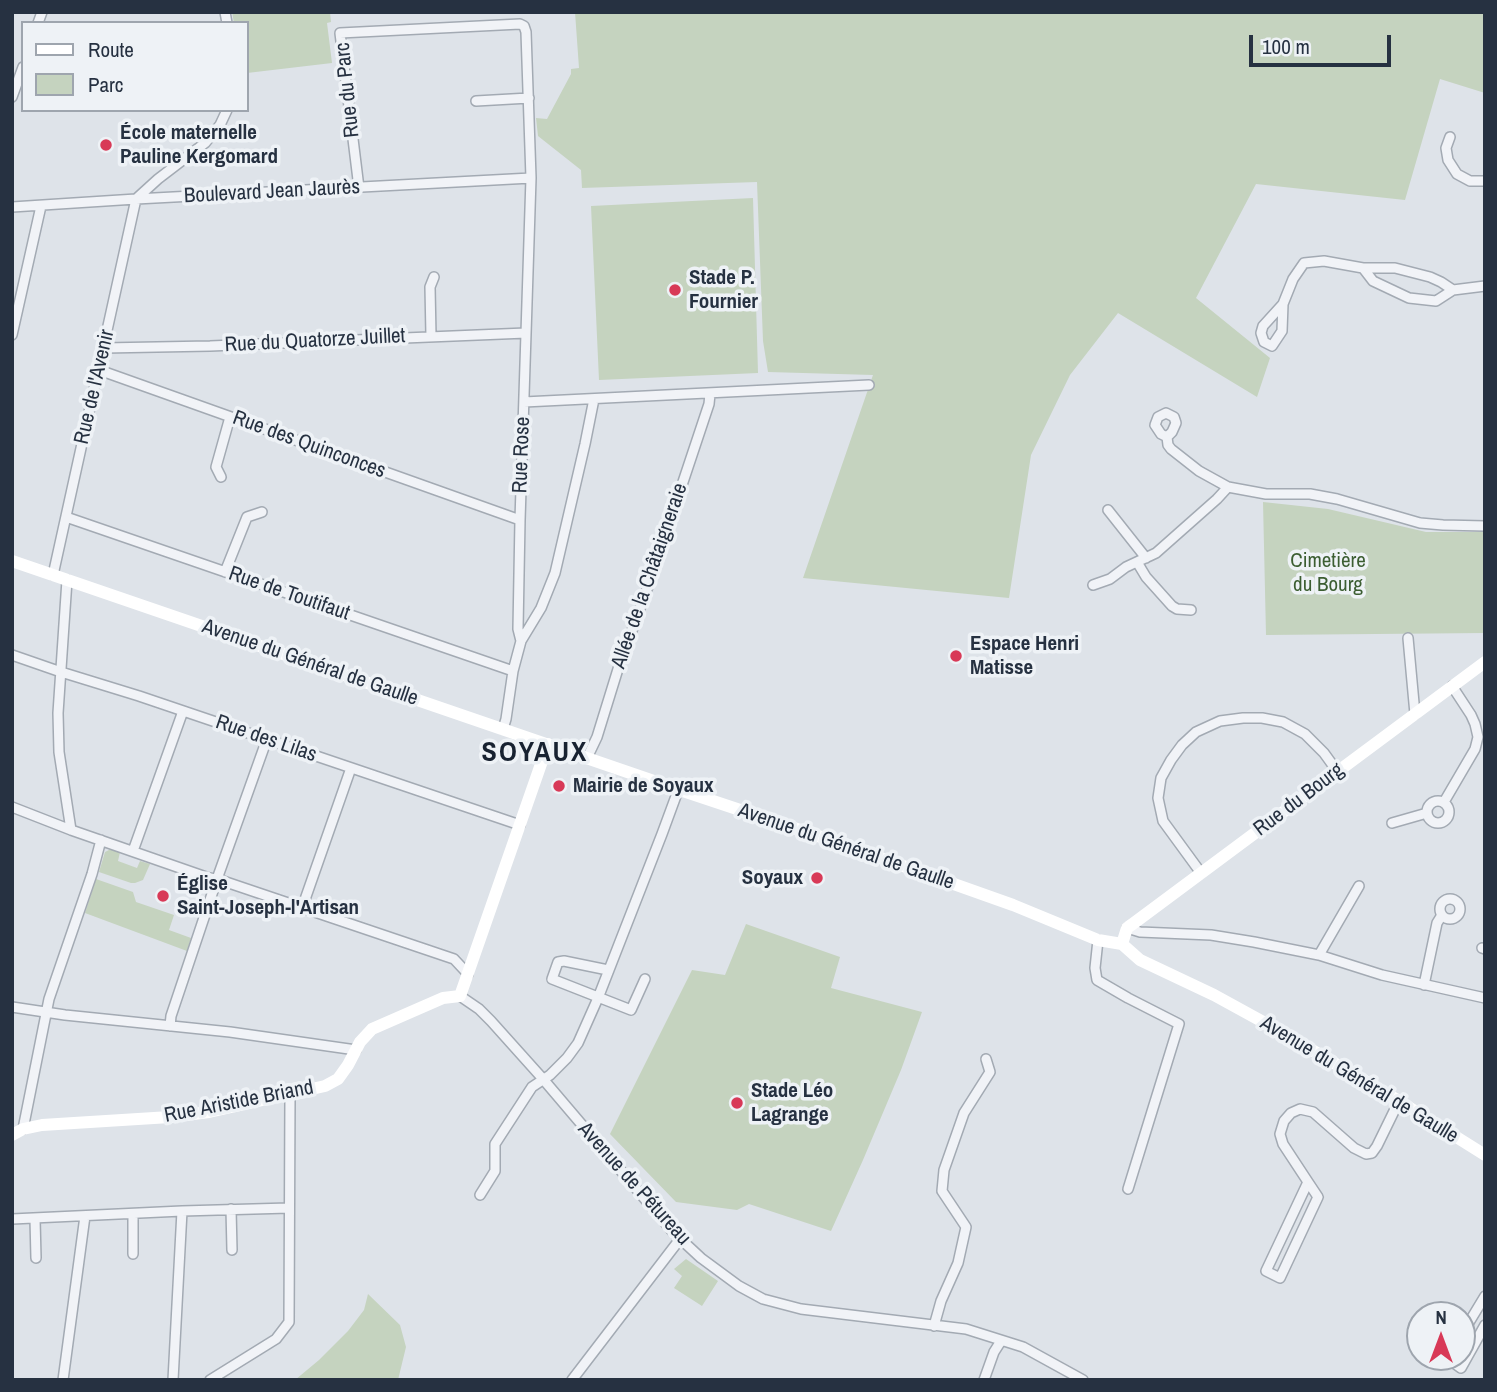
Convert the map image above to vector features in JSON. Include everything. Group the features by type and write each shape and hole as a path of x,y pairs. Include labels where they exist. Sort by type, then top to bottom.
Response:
{"main road":[{"name":"Avenue du Général de Gaulle","path":"12,561 830,840 1013,905 1098,940 1122,944 1140,960 1214,995 1399,1101 1485,1155"},
{"name":"Rue du Bourg","path":"1128,928 1485,662"},
{"path":"460,996 548,744"},
{"path":"1122,944 1128,928"},
{"name":"Rue Aristide Briand","path":"18,1132 42,1125 209,1112 325,1086 338,1079 365,1035 372,1029 443,998 460,996"}],"street":[{"name":"Rue du Parc","path":"359,188 340,33 520,23 524,26 531,178"},
{"path":"12,97 21,72"},
{"path":"476,101 529,98"},
{"path":"136,199 205,143 220,125 226,112"},
{"path":"1450,136 1446,148 1448,160 1457,174 1471,181 1485,181"},
{"name":"Boulevard Jean Jaurès","path":"12,208 531,178"},
{"name":"Rue Rose","path":"502,729 521,641 518,629 520,520 531,178"},
{"name":"Rue de l'Avenir","path":"53,575 136,199"},
{"path":"12,335 41,205"},
{"path":"1283,304 1293,279 1304,263 1324,261 1363,268 1395,268 1430,277 1453,290"},
{"path":"1363,268 1373,281 1409,298 1436,301 1453,290 1485,286"},
{"path":"430,336 430,287 434,277"},
{"name":"Rue du Quatorze Juillet","path":"104,348 526,333"},
{"name":"Rue des Quinconces","path":"99,370 520,520"},
{"path":"524,402 869,385"},
{"name":"Allée de la Châtaigneraie","path":"587,758 597,737 662,545 710,394"},
{"path":"521,641 541,608 555,573 594,399"},
{"path":"221,477 216,467 230,417"},
{"path":"1167,437 1171,449 1199,471 1228,487 1266,494 1310,494 1337,499 1420,523 1485,526"},
{"path":"1093,585 1110,579 1163,547 1228,487"},
{"path":"1108,510 1142,560 1146,577 1172,606 1184,611 1191,610"},
{"path":"225,572 247,517 262,512"},
{"name":"Rue de Toutifaut","path":"66,517 513,671"},
{"path":"67,580 58,713 59,752 71,830"},
{"path":"1408,638 1415,713"},
{"name":"Rue des Lilas","path":"12,655 520,825"},
{"path":"1444,802 1475,749 1478,737 1471,715 1452,686"},
{"path":"133,851 183,711"},
{"path":"1201,873 1163,821 1158,798 1161,778 1171,760 1196,732 1220,721 1243,718 1283,722 1305,734 1337,771"},
{"path":"170,1027 171,1016 217,879 267,739"},
{"path":"302,908 351,768"},
{"path":"480,1195 495,1171 495,1144 532,1087 567,1059 578,1043 662,834 677,789"},
{"path":"1437,800 1444,802 1449,811 1447,818 1433,822 1427,813 1430,803 1437,800"},
{"path":"12,807 71,830 454,959 468,974"},
{"path":"1391,823 1427,813"},
{"path":"18,1132 46,1011 101,840"},
{"path":"1319,956 1359,886"},
{"path":"1424,985 1437,923 1442,915"},
{"path":"1128,928 1140,932 1211,935 1319,956 1424,985 1485,998"},
{"path":"1098,940 1095,968 1097,979 1179,1024 1128,1189"},
{"path":"608,970 564,961 558,962 552,979 631,1010 645,979"},
{"name":"Avenue de Pétureau","path":"460,996 492,1021 680,1239 739,1286 763,1299 821,1312 966,1329 1035,1352 1078,1378"},
{"path":"12,1007 230,1032 356,1050"},
{"path":"934,1326 941,1301 958,1263 966,1227 942,1191 944,1170 964,1113 990,1072 986,1059"},
{"path":"210,1380 276,1339 289,1322 290,1095"},
{"path":"1308,1182 1266,1271 1280,1278 1318,1197 1283,1144 1280,1134 1284,1121 1291,1113 1300,1109 1313,1112 1354,1148 1366,1154 1372,1153 1399,1101"},
{"path":"12,1219 289,1208"},
{"path":"231,1209 232,1250"},
{"path":"173,1380 182,1211"},
{"path":"133,1214 133,1254"},
{"path":"63,1380 85,1216"},
{"path":"35,1219 36,1258"},
{"path":"572,1380 680,1239"},
{"path":"1476,1341 1485,1325"},
{"path":"984,1380 994,1352 1002,1341"}],"green space":[{"path":"232,12 330,12 331,22 327,23 332,63 248,73 248,21 234,21"},
{"path":"575,12 1485,12 1485,93 1440,79 1405,200 1256,184 1196,298 1270,358 1257,397 1118,313 1070,375 1031,455 1009,598 803,578 873,375 768,372 763,341 757,182 582,188 581,170 538,136 536,118 547,119 571,74 571,69 579,68"},
{"name":"Stade P. Fournier","path":"753,198 758,373 599,380 591,206"},
{"name":"Cimetière du Bourg","path":"1263,502 1328,509 1426,532 1485,532 1485,633 1266,635"},
{"path":"111,849 120,852 118,861 137,868 140,861 150,864 143,880 131,883 99,872 105,852"},
{"path":"96,879 133,892 136,902 174,915 169,930 191,938 187,951 85,913"},
{"path":"746,924 840,957 831,988 922,1012 901,1070 831,1231 749,1204 737,1210 676,1202 610,1134 692,970 725,975"},
{"path":"686,1259 718,1281 702,1306 674,1288 682,1276 674,1269"},
{"path":"368,1294 400,1325 406,1347 398,1380 295,1380 348,1331 364,1310"}],"place":[{"name":"École maternelle Pauline Kergomard","path":"106,145"},
{"name":"Stade P. Fournier","path":"675,290"},
{"name":"Espace Henri Matisse","path":"956,656"},
{"name":"Mairie de Soyaux","path":"559,786"},
{"name":"Soyaux","path":"817,878"},
{"name":"Église Saint-Joseph-l'Artisan","path":"163,896"},
{"name":"Stade Léo Lagrange","path":"737,1103"}],"district":[{"name":"SOYAUX","path":"535,753"}]}
